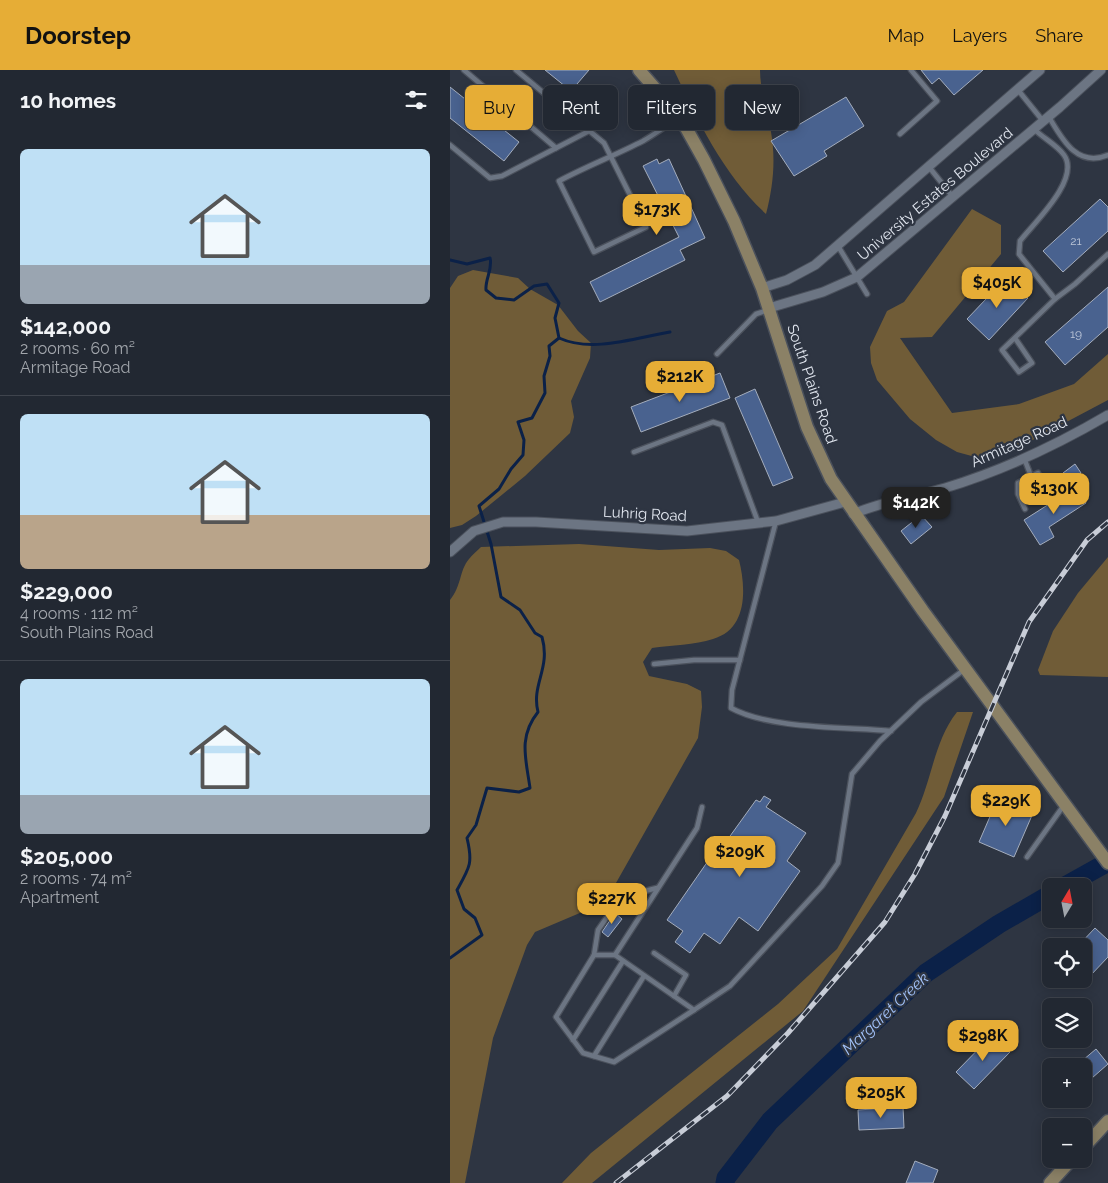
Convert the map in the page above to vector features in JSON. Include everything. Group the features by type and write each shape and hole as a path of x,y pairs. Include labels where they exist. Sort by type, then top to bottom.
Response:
{"main road":[{"name":"South Plains Road","path":"639,70 652,85"},
{"name":"South Plains Road","path":"687,130 734,221 762,288 807,427 820,460 853,514 1108,863"},
{"path":"1092,1138 1108,1121"},
{"path":"1050,1183 1064,1168"}],"street":[{"name":"University Estates Boulevard","path":"762,288 787,280 815,265 1040,70"},
{"name":"University Estates Boulevard","path":"770,309 823,292 857,277 1046,119 1101,70"},
{"name":"Armitage Road","path":"853,514 878,503 944,488 1024,458 1108,415"},
{"name":"Luhrig Road","path":"450,552 474,531 493,525 536,522 687,531 776,522 845,502"}],"lane":[{"path":"464,70 556,148"},
{"path":"516,70 604,143 611,155 646,227 594,252 559,181 611,155 643,141 660,130"},
{"path":"900,134 937,101 911,70"},
{"path":"1018,90 1080,156 1095,158 1108,156"},
{"path":"1034,128 1065,156 1068,170 1063,185 1020,241 1019,254 1055,298"},
{"path":"450,145 490,178 502,176 589,131"},
{"path":"928,166 954,197"},
{"path":"838,246 867,294"},
{"path":"1015,338 1032,363 1019,372 1002,350 1055,298 1075,284 1108,254"},
{"path":"717,354 756,314 770,309"},
{"path":"634,452 713,422 722,425 758,524"},
{"path":"1024,458 1031,476"},
{"path":"1025,509 1018,494 1018,483 1038,473 1049,494"},
{"path":"776,522 732,690 731,708 745,716 776,722 891,730"},
{"path":"654,664 694,660 740,660"},
{"path":"657,888 621,897 598,930 594,956 556,1017 582,1053 614,1062 730,986 827,880 838,863 852,774 891,730 921,702 966,668"},
{"path":"1027,857 1064,804"},
{"path":"615,955 697,828 702,807"},
{"path":"654,953 686,976 674,996"},
{"path":"594,956 615,955 694,1010"},
{"path":"573,1040 623,961"},
{"path":"594,1056 644,976"}],"shaded area":[{"path":"674,70 760,70 761,85 725,85 725,130 771,130 773,142 772,184 766,214 737,182 713,147 704,130 715,130 715,85 681,85"},
{"path":"972,209 1001,225 1001,254 932,337 900,338 952,413 1019,404 1074,384 1108,354 1108,400 998,458 979,458 957,452 936,440 910,419 877,380 871,363 870,347 887,311 904,302"},
{"path":"473,270 518,278 530,289 558,305 578,331 591,343 590,358 571,401 574,417 570,433 525,476 476,516 462,525 450,528 450,288 458,276"},
{"path":"579,544 659,550 710,548 726,551 739,560 743,583 742,606 733,626 724,634 699,643 652,648 643,662 649,676 687,684 701,691 702,707 698,738 616,883 594,907 535,932 527,945 493,1038 465,1183 450,1183 450,600 457,589 466,564 481,547"},
{"path":"1108,557 1108,677 1040,675 1038,670 1053,631 1078,593"},
{"path":"957,712 973,712 944,797 803,1011 592,1183 562,1183 591,1153 778,1004 837,949 916,813 943,735"}],"building":[{"path":"545,70 589,70 576,85 564,85"},
{"path":"921,70 983,70 954,95 939,78 932,84"},
{"path":"450,87 465,99 465,130 450,118"},
{"path":"846,97 864,126 824,151 827,156 794,176 771,141 790,130 799,130 799,125"},
{"path":"465,130 504,130 519,142 504,161"},
{"path":"657,159 659,164 669,159 705,238 680,250 685,260 600,302 590,282 679,237 643,166"},
{"path":"1100,199 1108,207 1108,231 1063,272 1043,251"},
{"path":"1006,278 1028,298 989,340 967,319"},
{"path":"1108,287 1108,327 1065,365 1045,342"},
{"path":"720,373 730,398 641,432 631,407"},
{"path":"755,389 793,478 773,486 735,398"},
{"path":"1075,464 1081,473 1069,482 1063,473"},
{"path":"1076,487 1086,503 1049,527 1054,537 1040,545 1024,520"},
{"path":"921,515 932,527 911,544 901,531"},
{"path":"764,796 771,800 766,807 806,833 787,861 800,871 758,931 739,917 720,944 704,933 690,953 675,942 683,931 667,920 717,848 720,850 756,800 760,802"},
{"path":"998,798 1033,813 1014,857 979,842"},
{"path":"615,913 622,919 608,937 602,932"},
{"path":"1095,928 1108,940 1108,957 1092,974 1092,938 1086,938"},
{"path":"992,1035 1010,1052 974,1089 956,1072"},
{"path":"1096,1049 1108,1064 1092,1078 1092,1058 1085,1058"},
{"path":"903,1107 904,1128 859,1130 858,1110"},
{"path":"915,1161 938,1170 933,1183 906,1183"}],"waterway":[{"path":"450,260 467,264 490,258 486,290 496,298 514,300 534,286 547,284 559,303 555,318 559,338 549,346 550,356 544,376 545,393 532,418 518,422 524,440 523,455 511,469 499,489 479,506 491,544 501,597 520,610 535,633 542,637 544,648 543,667 537,693 538,712 528,730 525,748 530,788 519,792 487,788 476,825 467,838 470,853 469,865 457,890 464,909 475,918 482,935 450,958"},
{"path":"559,338 585,344 599,344 614,343 670,332"},
{"name":"Margaret Creek","path":"1079,878 1108,862"},
{"name":"Margaret Creek","path":"725,1183 726,1178 770,1121 926,973 999,924 1042,899"}],"railway":[{"path":"616,1183 727,1096 788,1033 885,922 915,874 945,816 1029,622 1087,540 1108,522"}]}
